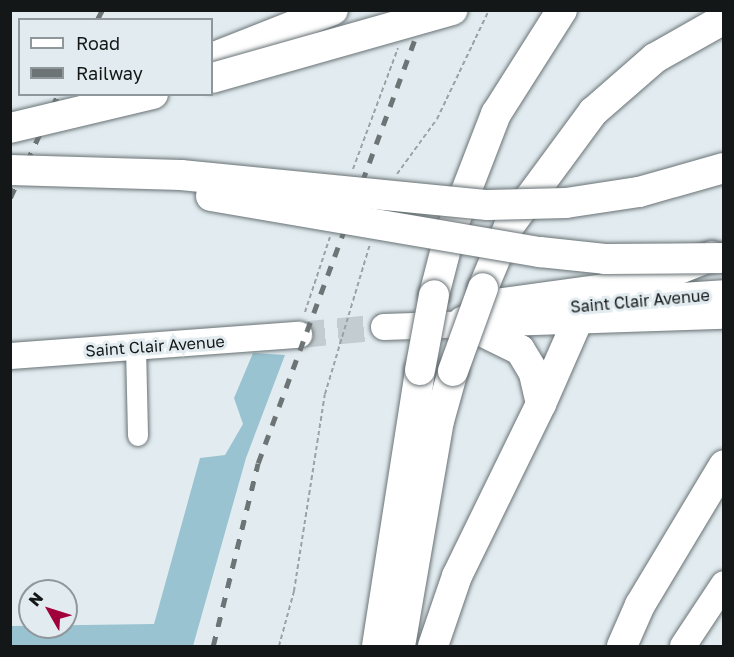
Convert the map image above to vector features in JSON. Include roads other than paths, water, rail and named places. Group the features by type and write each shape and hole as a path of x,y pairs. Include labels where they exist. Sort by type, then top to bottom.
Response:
{"highway":[{"path":"213,58 333,10"},
{"path":"213,78 453,10"},
{"path":"377,646 420,370 434,295 450,233 496,114 562,10"},
{"path":"400,646 439,421 453,371 483,288 509,226 592,112 655,58 723,18"},
{"path":"10,112 74,96"},
{"path":"10,128 145,96"},
{"path":"10,170 181,175 488,205 566,202 639,192 723,168"},
{"path":"10,183 204,195 604,259 723,258"},
{"path":"541,404 534,373 520,350 475,321 495,304 641,284 709,258 723,247"},
{"path":"433,646 457,576 587,312"},
{"path":"624,646 640,605 723,465"},
{"path":"624,646 654,613 723,507"}],"main road":[{"name":"Saint Clair Avenue","path":"384,327 587,312 723,293"},
{"name":"Saint Clair Avenue","path":"587,312 723,316"},
{"name":"Saint Clair Avenue","path":"10,356 136,347 302,323"},
{"path":"683,646 723,584"}],"lane":[{"path":"136,347 138,436"}],"tunnel":[{"path":"299,335 384,327"}],"railway":[{"path":"98,18 102,10"},
{"path":"213,646 258,463 426,10"},
{"path":"10,198 57,96"}]}
